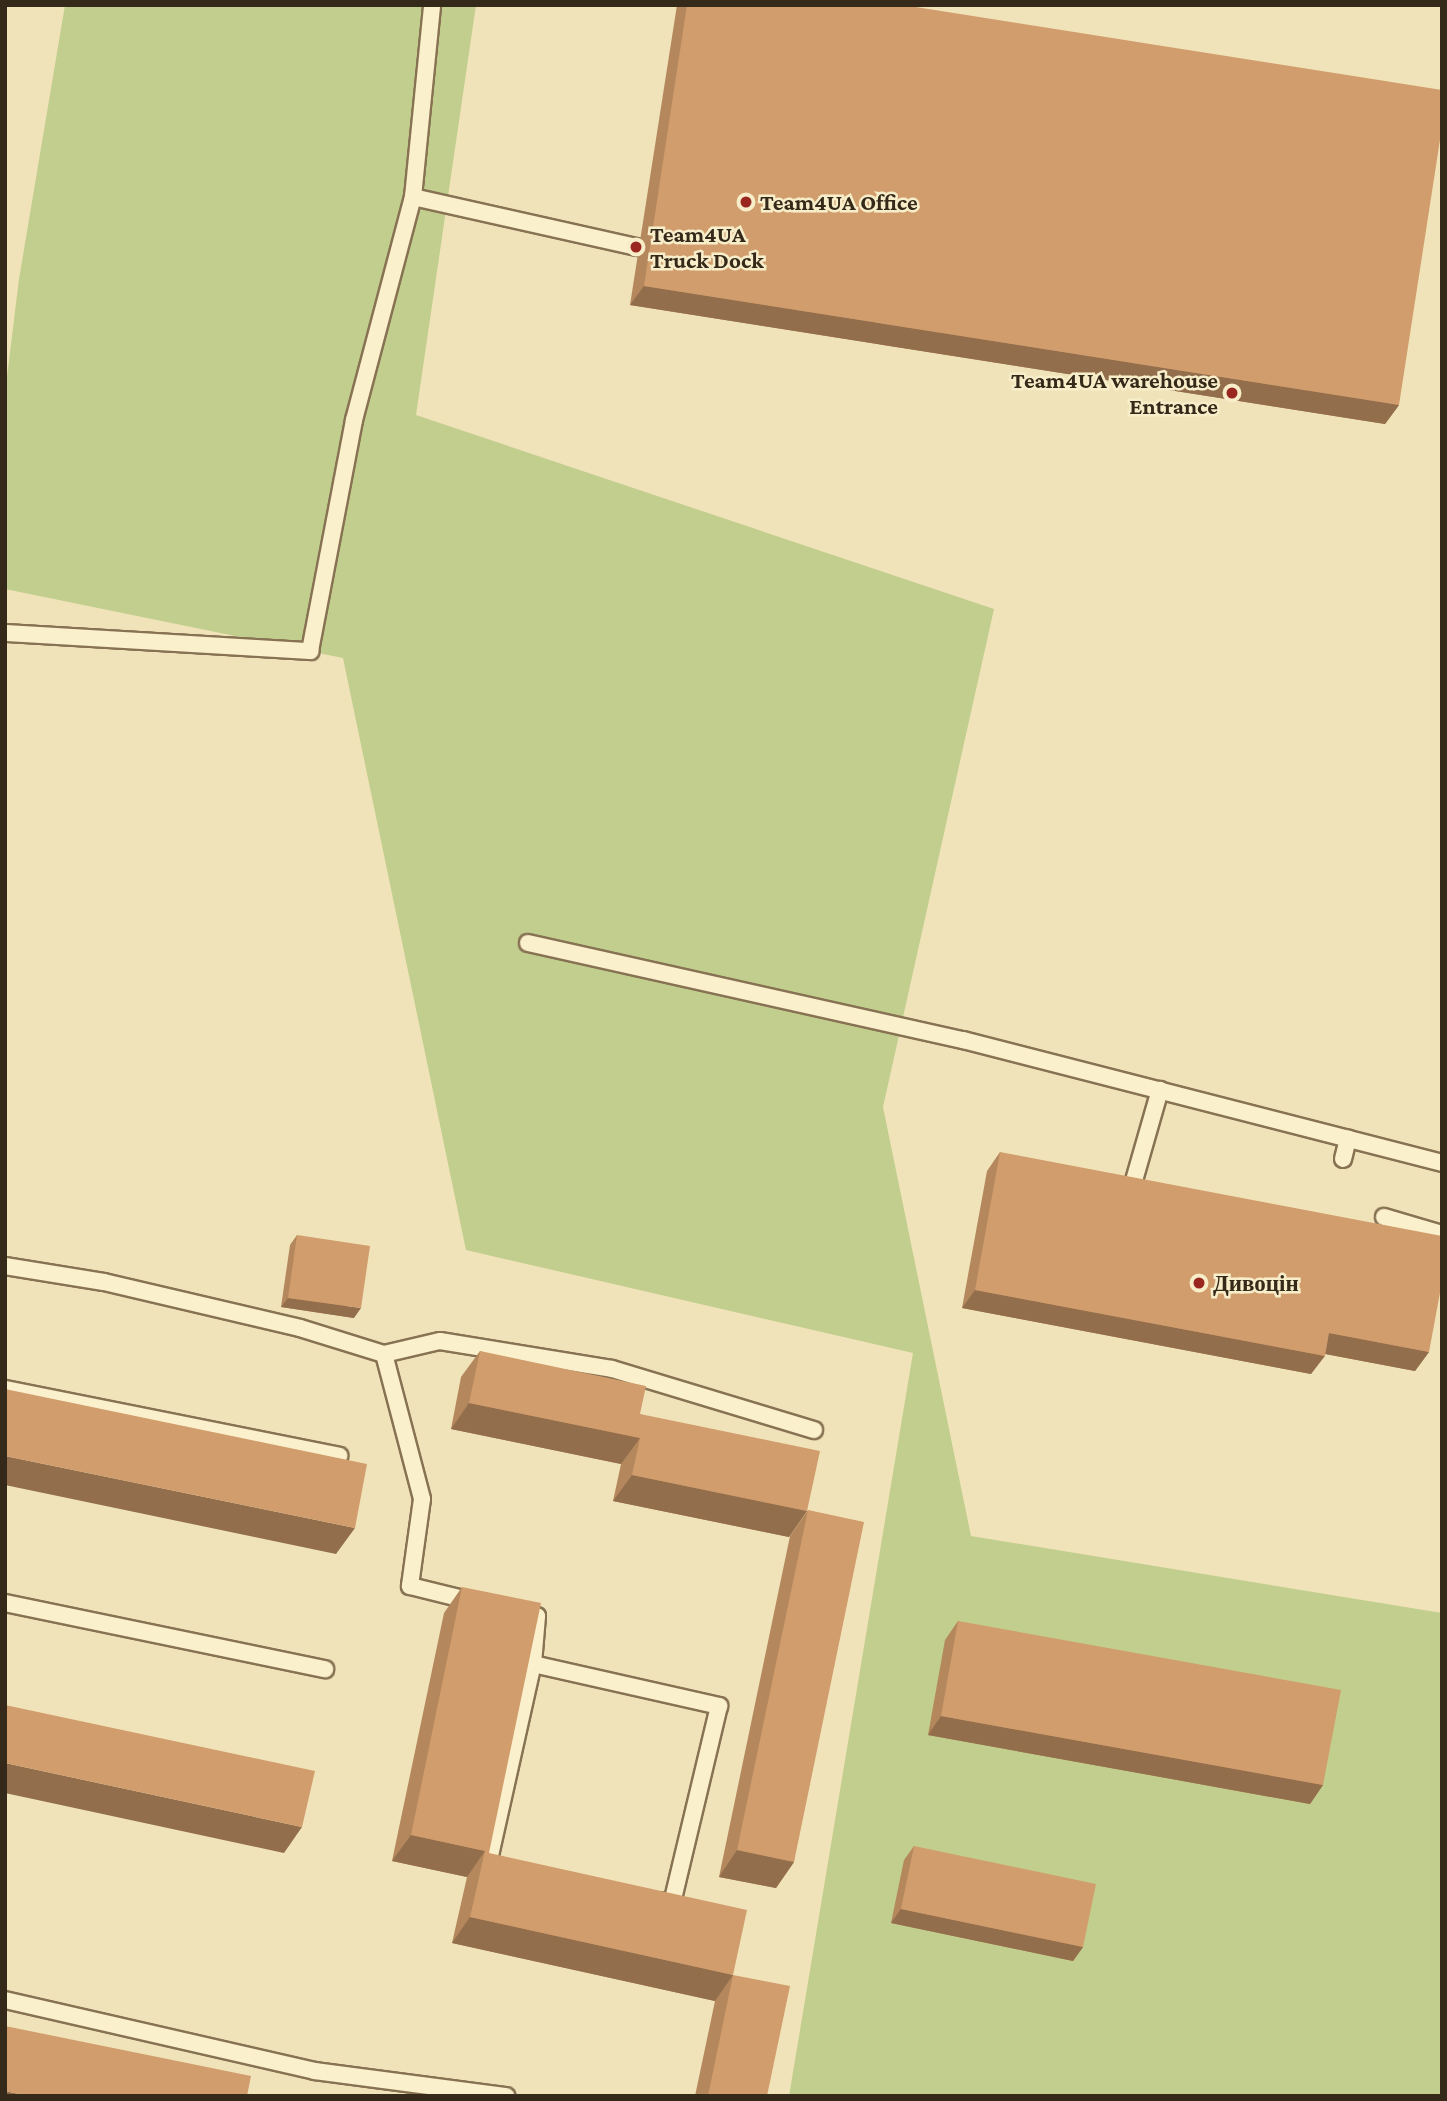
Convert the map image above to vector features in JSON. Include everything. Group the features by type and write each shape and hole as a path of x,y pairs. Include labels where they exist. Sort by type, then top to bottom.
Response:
{"lane":[{"path":"5,633 310,651 354,420 413,197 432,5"},
{"path":"413,197 636,247"},
{"path":"528,943 963,1040 1442,1163"},
{"path":"1133,1184 1160,1090"},
{"path":"1343,1159 1348,1139"},
{"path":"1384,1217 1442,1234"},
{"path":"5,1266 117,1285 300,1328 384,1354 440,1341 612,1369 814,1430"},
{"path":"384,1354 422,1499 410,1586 537,1616 533,1664 487,1868 514,1873"},
{"path":"5,1389 339,1457"},
{"path":"5,1603 325,1669"},
{"path":"533,1664 719,1706 672,1903 646,1898"},
{"path":"5,2000 315,2071 506,2096"}],"green space":[{"path":"65,5 476,5 416,415 994,609 883,1107 971,1536 1442,1613 1442,2096 789,2096 913,1353 466,1250 343,658 5,589 5,393 19,279"}],"building":[{"path":"687,5 903,5 1442,90 1442,127 1399,405 644,286"},
{"name":"Дивоцін","path":"1000,1152 1442,1236 1442,1282 1429,1352 1329,1333 1325,1356 975,1290"},
{"path":"297,1235 370,1246 361,1308 288,1298"},
{"path":"480,1351 646,1386 640,1414 820,1451 807,1511 632,1475 640,1438 469,1403"},
{"path":"5,1389 367,1464 355,1528 5,1456"},
{"path":"808,1510 864,1522 794,1862 737,1850"},
{"path":"462,1587 541,1603 489,1853 747,1910 733,1975 470,1917 485,1851 411,1835"},
{"path":"958,1621 1341,1690 1323,1785 941,1716"},
{"path":"5,1705 315,1771 302,1827 5,1763"},
{"path":"914,1846 1096,1884 1083,1947 901,1909"},
{"path":"733,1975 790,1986 767,2096 708,2096"},
{"path":"5,2026 251,2076 247,2096 28,2096 5,2091"}],"place":[{"name":"Team4UA Office","path":"746,202"},
{"name":"Team4UA Truck Dock","path":"636,247"},
{"name":"Team4UA warehouse Entrance","path":"1232,393"},
{"name":"Дивоцін","path":"1199,1283"}]}
